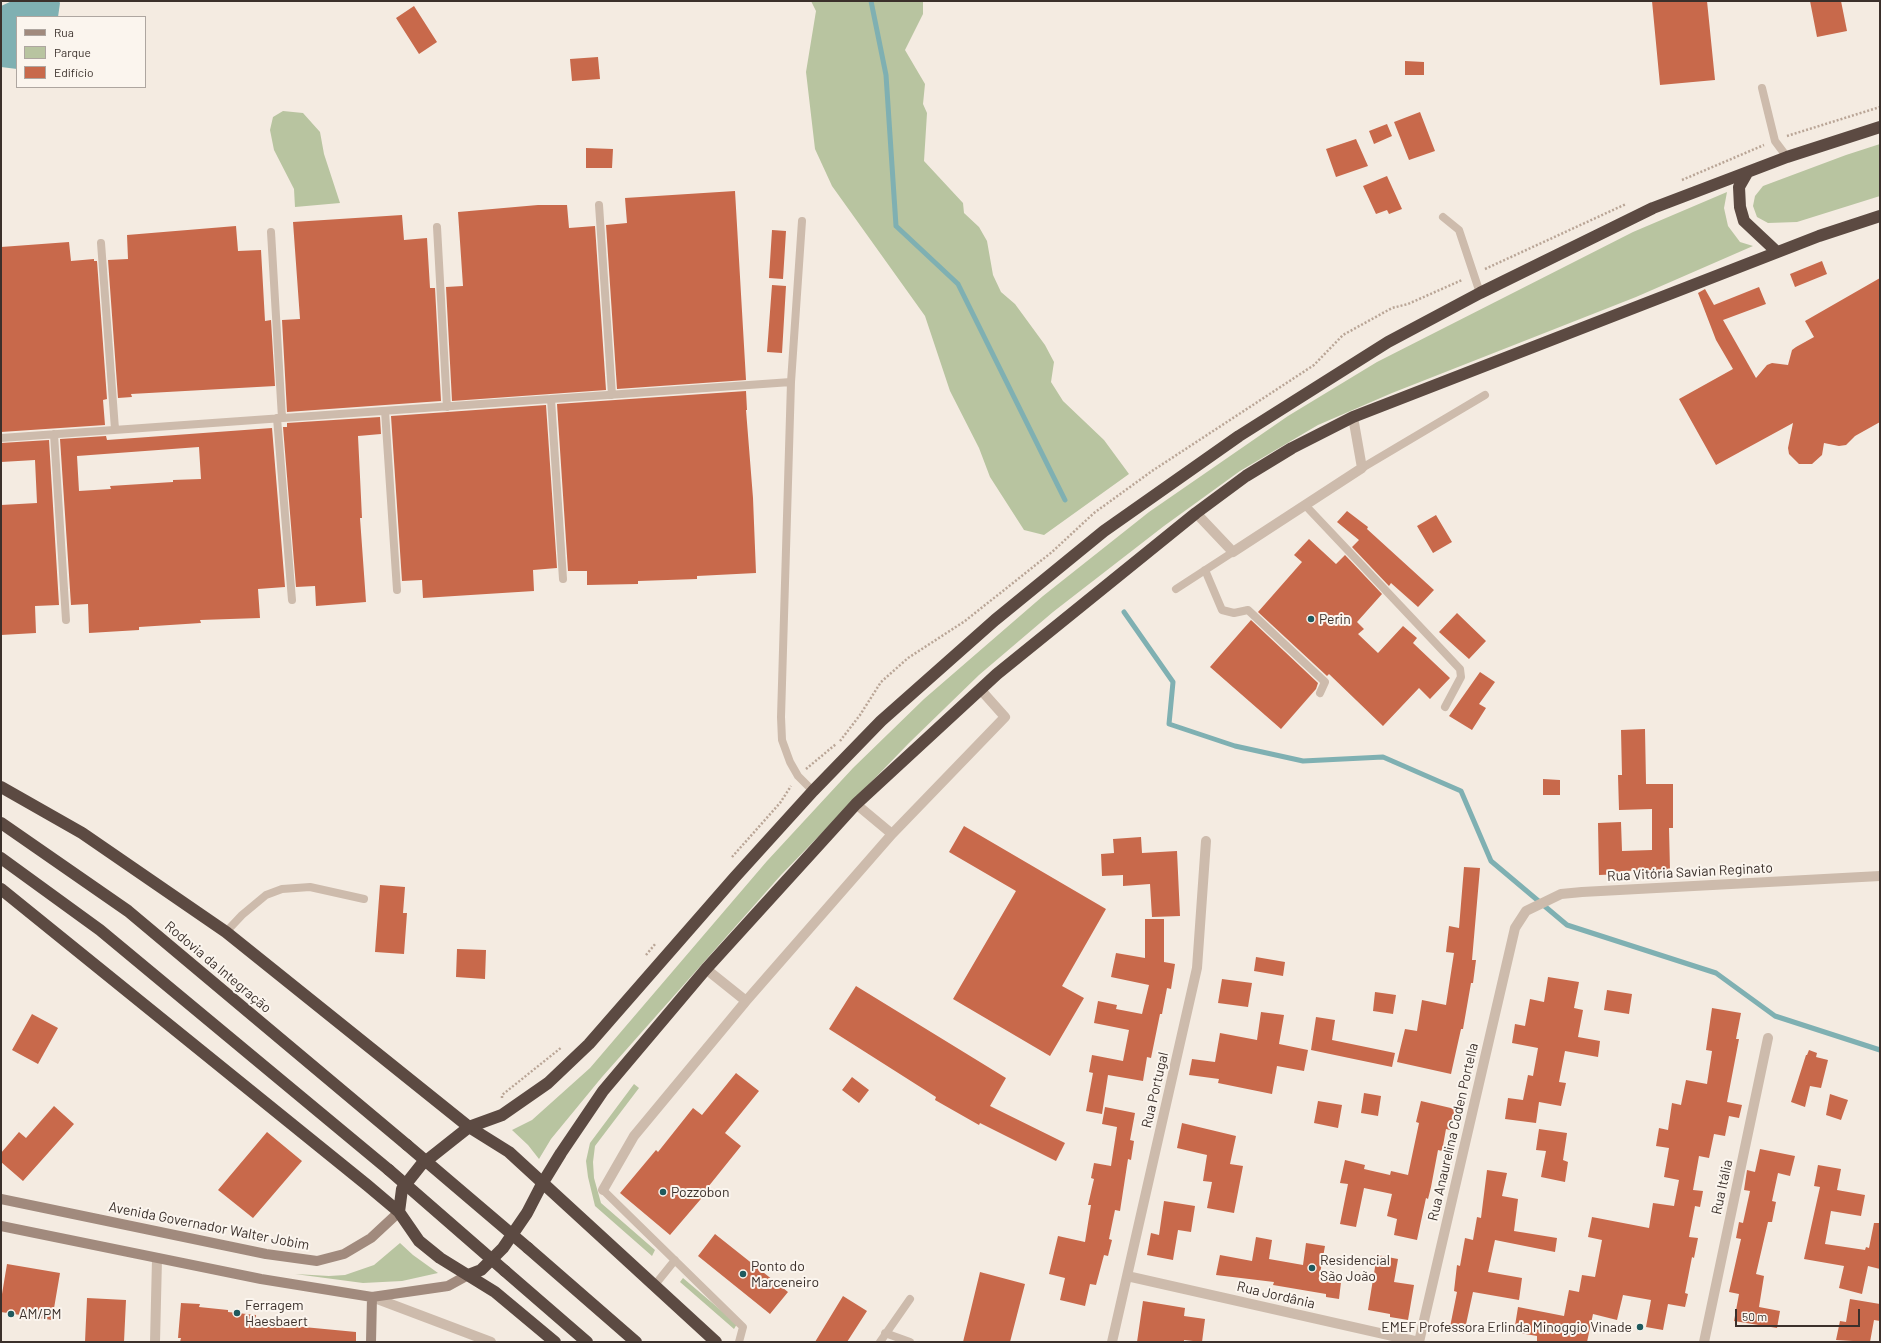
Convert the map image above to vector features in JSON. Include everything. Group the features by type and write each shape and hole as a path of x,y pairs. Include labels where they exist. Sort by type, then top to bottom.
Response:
{"highway":[{"path":"399,1212 402,1189 421,1165 469,1127 502,1115 537,1091 548,1083 589,1044 735,877 813,791 881,721 994,620 1104,532 1246,432 1388,342 1480,293 1654,208 1787,157 1880,127"},
{"path":"1747,173 1739,187 1740,207 1744,222 1777,252"},
{"path":"468,1275 481,1270 503,1248 527,1213 542,1184 603,1091 706,970 856,804 980,689 1196,513 1246,476 1292,448 1353,417 1777,252 1880,216"},
{"path":"1,787 82,833 226,932 469,1127 509,1152 542,1184 716,1342"},
{"name":"Rodovia da Integração","path":"1,823 128,911 407,1145 636,1342"},
{"path":"1,858 100,930 389,1170 587,1342"},
{"path":"1,889 399,1212 419,1241 440,1258 495,1292 555,1342"}],"main road":[{"name":"Avenida Governador Walter Jobim","path":"1,1199 266,1254 318,1261 344,1254 371,1238 399,1212"},
{"path":"1,1226 157,1259 372,1297 448,1286 468,1275"},
{"path":"371,1342 372,1297"}],"street":[{"path":"1196,513 1233,552 1362,468 1353,417"},
{"path":"602,1190 634,1136 746,1000 892,834 1005,717 980,689"},
{"path":"856,804 892,834"},
{"name":"Rua Portugal","path":"1112,1342 1198,968 1206,841"},
{"name":"Rua Vitória Savian Reginato","path":"1515,928 1526,911 1561,894 1880,876"},
{"name":"Rua Anaurelina Coden Portella","path":"1419,1342 1515,928"},
{"path":"706,970 746,1000"},
{"name":"Rua Itália","path":"1704,1342 1768,1038"},
{"path":"155,1342 157,1259"},
{"name":"Rua Jordânia","path":"1127,1276 1419,1342"},
{"path":"372,1297 491,1342"}],"lane":[{"path":"1762,88 1775,141 1787,157"},
{"path":"599,205 612,395"},
{"path":"1443,217 1459,230 1480,293"},
{"path":"802,222 791,382 781,717 782,740 790,762 798,776 813,791"},
{"path":"437,227 447,407"},
{"path":"271,232 280,418 292,600"},
{"path":"102,243 115,429"},
{"path":"1,438 791,382"},
{"path":"1362,468 1485,395"},
{"path":"551,399 563,579"},
{"path":"384,411 396,590"},
{"path":"54,434 66,620"},
{"path":"1305,505 1460,669 1461,677 1445,707"},
{"path":"1176,589 1233,552"},
{"path":"1206,570 1222,610 1234,613 1248,610 1325,682 1320,693"},
{"path":"226,932 242,914 266,896 282,889 310,887 364,899"},
{"path":"602,1190 744,1327 739,1342"},
{"path":"654,1286 675,1260"},
{"path":"880,1342 910,1299"},
{"path":"885,1333 910,1342"}],"green space":[{"path":"811,1 923,1 923,14 905,50 925,84 923,104 927,113 924,161 963,203 964,213 979,227 987,241 993,275 1001,292 1015,304 1045,345 1054,362 1051,382 1063,401 1104,440 1129,474 1044,535 1024,530 990,477 979,448 950,391 925,316 832,186 815,149 806,72 816,11"},
{"path":"283,111 303,113 320,132 324,154 340,203 295,207 294,189 274,150 270,130 273,117"},
{"path":"1880,144 1880,196 1797,222 1768,223 1757,217 1753,206 1755,196 1763,186"},
{"path":"1727,192 1724,208 1728,226 1740,242 1753,246 1636,297 1392,393 1318,425 1240,471 1164,526 1053,612 979,675 909,743 781,875 602,1077 551,1139 539,1159 528,1145 512,1130 532,1120 590,1068 767,861 853,768 924,699 1043,596 1149,512 1288,416 1377,362 1633,232"},
{"path":"634,1084 639,1088 595,1146 593,1162 594,1178 601,1203 655,1250 652,1256 595,1206 586,1161 590,1143"},
{"path":"400,1243 413,1255 438,1273 402,1281 363,1283 295,1274 329,1276 345,1275 374,1265"},
{"path":"683,1278 737,1324 734,1329 680,1282"}],"water":[{"path":"12,1 59,1 60,3 58,16 16,16 16,69 1,67 1,6"}],"building":[{"path":"1652,1 1707,1 1715,80 1660,85"},
{"path":"1810,1 1841,1 1847,31 1817,37"},
{"path":"414,6 437,42 419,54 396,18"},
{"path":"598,57 600,79 572,81 570,59"},
{"path":"1405,61 1424,62 1424,75 1405,75"},
{"path":"1420,112 1435,151 1409,160 1394,122"},
{"path":"1387,124 1392,136 1374,144 1369,131"},
{"path":"1356,139 1368,166 1336,177 1326,149"},
{"path":"586,148 613,149 612,168 586,168"},
{"path":"1387,176 1402,209 1389,214 1387,210 1376,214 1363,186"},
{"path":"735,191 746,380 617,389 606,225 627,223 625,198"},
{"path":"538,205 567,205 569,228 595,226 606,390 452,401 446,287 463,286 458,212"},
{"path":"402,215 404,240 427,238 430,288 435,288 441,401 287,412 282,320 300,319 293,222"},
{"path":"236,226 238,251 261,250 265,321 271,320 275,386 131,394 132,397 118,398 108,260 128,259 127,235"},
{"path":"772,230 786,231 783,279 769,278"},
{"path":"69,242 71,261 94,259 94,261 97,261 107,399 103,400 105,425 1,432 1,247"},
{"path":"1822,261 1827,274 1795,287 1790,274"},
{"path":"1880,278 1880,422 1855,436 1846,445 1839,446 1824,443 1822,455 1812,464 1799,464 1789,454 1788,448 1793,423 1716,465 1679,399 1733,369 1716,340 1698,293 1705,289 1714,305 1759,287 1766,304 1723,320 1756,378 1767,365 1772,363 1788,365 1792,350 1814,337 1805,321"},
{"path":"772,285 786,286 782,353 767,352"},
{"path":"746,391 756,573 697,576 697,579 638,581 638,584 587,585 587,571 568,571 557,404"},
{"path":"546,405 557,568 533,570 534,591 423,598 422,580 402,581 391,416"},
{"path":"380,417 381,434 358,436 362,518 360,518 366,602 316,606 315,586 296,587 283,427 287,427 287,423"},
{"path":"272,428 285,587 258,589 260,618 200,620 201,623 139,627 139,630 89,633 88,604 71,605 60,439 106,436 107,440","holes":["199,447 201,479 110,486 111,489 79,491 77,456"]},
{"path":"49,440 59,605 35,606 36,633 1,635 1,505 37,503 35,460 1,462 1,443"},
{"path":"1347,511 1368,527 1367,529 1434,590 1418,607 1391,583 1389,586 1352,547 1359,540 1337,522"},
{"path":"1436,515 1452,542 1433,553 1417,526"},
{"path":"1309,539 1336,564 1345,555 1382,594 1357,622 1364,629 1358,634 1378,653 1403,626 1417,638 1413,643 1450,678 1430,699 1419,688 1383,726 1329,674 1327,676 1258,612 1302,562 1294,555"},
{"path":"1457,613 1486,641 1469,659 1439,632"},
{"path":"1251,620 1318,683 1316,689 1281,729 1210,667"},
{"path":"1480,672 1495,682 1479,704 1486,708 1472,730 1449,716"},
{"path":"1645,729 1646,784 1673,784 1673,828 1669,828 1670,870 1622,871 1622,874 1599,875 1598,823 1621,822 1622,851 1652,850 1652,809 1619,810 1618,775 1622,775 1621,730"},
{"path":"1543,779 1560,780 1560,795 1543,795"},
{"path":"964,826 1106,909 1062,986 1084,998 1050,1056 953,999 1016,891 949,852"},
{"path":"1141,837 1142,853 1177,851 1180,916 1152,917 1150,884 1123,886 1123,875 1102,876 1101,854 1114,853 1113,839"},
{"path":"1464,867 1480,868 1472,960 1476,960 1473,983 1471,983 1463,1029 1461,1029 1451,1074 1397,1062 1405,1029 1417,1031 1422,1000 1446,1005 1454,953 1446,952 1449,926 1459,928"},
{"path":"380,885 405,887 403,913 407,913 404,954 375,952"},
{"path":"1145,919 1164,919 1164,962 1175,964 1171,989 1167,988 1151,1058 1147,1057 1143,1081 1108,1075 1102,1114 1086,1111 1093,1073 1089,1072 1092,1055 1123,1061 1129,1030 1094,1023 1098,1001 1117,1005 1116,1009 1142,1014 1149,985 1111,977 1116,953 1145,958"},
{"path":"457,949 486,950 485,979 456,977"},
{"path":"1256,957 1285,962 1283,976 1254,971"},
{"path":"1548,977 1579,982 1574,1008 1583,1010 1578,1037 1600,1041 1598,1057 1565,1051 1559,1082 1566,1083 1561,1106 1539,1102 1536,1123 1505,1119 1508,1098 1523,1100 1528,1075 1533,1076 1538,1048 1512,1043 1515,1024 1525,1026 1530,999 1544,1002"},
{"path":"1222,979 1252,983 1248,1007 1218,1003"},
{"path":"856,986 1006,1078 990,1106 1065,1143 1056,1161 980,1123 979,1125 935,1100 936,1097 829,1029"},
{"path":"1607,990 1632,994 1629,1014 1604,1010"},
{"path":"1375,992 1396,995 1393,1014 1373,1011"},
{"path":"1712,1008 1741,1013 1736,1039 1739,1039 1727,1102 1742,1105 1739,1118 1729,1116 1725,1136 1714,1134 1709,1158 1699,1156 1693,1190 1703,1191 1700,1207 1695,1206 1689,1237 1698,1238 1694,1258 1692,1257 1685,1293 1688,1294 1685,1307 1668,1304 1663,1330 1646,1327 1651,1300 1623,1295 1617,1320 1593,1314 1587,1342 1543,1342 1537,1341 1537,1336 1514,1332 1518,1307 1564,1316 1569,1290 1579,1292 1582,1275 1595,1277 1602,1240 1588,1237 1592,1217 1649,1228 1653,1203 1674,1206 1679,1180 1664,1177 1669,1148 1656,1146 1659,1128 1668,1130 1672,1103 1681,1105 1686,1080 1707,1084 1712,1051 1706,1050"},
{"path":"1261,1012 1284,1015 1279,1044 1308,1050 1304,1071 1277,1066 1272,1094 1218,1083 1219,1079 1189,1075 1192,1059 1215,1062 1220,1033 1257,1040"},
{"path":"32,1014 58,1028 38,1064 12,1050"},
{"path":"1316,1017 1335,1020 1332,1040 1395,1053 1392,1067 1311,1050"},
{"path":"1809,1050 1817,1053 1816,1057 1828,1060 1821,1088 1810,1086 1805,1107 1791,1102"},
{"path":"736,1073 759,1091 725,1133 741,1146 704,1192 706,1193 670,1235 620,1193 656,1150 658,1152 693,1108 702,1115"},
{"path":"852,1077 869,1090 859,1103 842,1090"},
{"path":"1364,1093 1381,1096 1378,1116 1361,1113"},
{"path":"1830,1094 1848,1100 1841,1120 1826,1115"},
{"path":"1318,1101 1342,1105 1338,1128 1314,1123"},
{"path":"1421,1101 1455,1109 1450,1130 1446,1129 1442,1151 1438,1150 1431,1187 1428,1199 1426,1198 1417,1240 1394,1235 1397,1219 1387,1216 1392,1194 1364,1188 1356,1227 1340,1224 1348,1184 1340,1183 1345,1160 1365,1165 1364,1169 1390,1175 1391,1171 1408,1175 1419,1123 1416,1122"},
{"path":"54,1106 74,1124 23,1181 1,1162 1,1153 19,1132 26,1138"},
{"path":"1105,1107 1135,1113 1130,1140 1134,1141 1131,1160 1128,1159 1120,1211 1115,1210 1109,1239 1112,1240 1108,1256 1104,1255 1096,1285 1090,1284 1085,1306 1060,1300 1065,1278 1049,1274 1058,1236 1085,1242 1091,1205 1088,1205 1094,1179 1091,1178 1094,1163 1111,1166 1117,1127 1102,1124"},
{"path":"1182,1123 1236,1136 1230,1164 1243,1166 1234,1213 1207,1208 1212,1182 1203,1181 1207,1155 1177,1148"},
{"path":"1539,1129 1567,1133 1563,1160 1568,1162 1565,1182 1541,1177 1546,1151 1536,1150"},
{"path":"267,1132 302,1161 253,1218 218,1190"},
{"path":"1760,1149 1795,1156 1790,1176 1778,1173 1772,1201 1776,1202 1772,1222 1768,1222 1756,1274 1764,1276 1759,1307 1780,1311 1777,1328 1734,1321 1739,1294 1729,1292 1741,1239 1736,1238 1739,1222 1743,1223 1750,1191 1744,1190 1747,1170 1755,1172"},
{"path":"1818,1165 1841,1169 1837,1190 1865,1195 1861,1216 1831,1211 1825,1244 1865,1250 1866,1247 1869,1248 1874,1223 1880,1223 1880,1269 1868,1266 1862,1294 1839,1288 1844,1266 1804,1259 1820,1187 1814,1186"},
{"path":"1487,1170 1507,1173 1502,1196 1518,1199 1514,1231 1557,1238 1555,1252 1495,1240 1488,1272 1522,1278 1519,1300 1473,1292 1465,1329 1450,1327 1457,1292 1454,1291 1457,1265 1460,1266 1465,1238 1473,1240 1477,1217 1481,1218"},
{"path":"1164,1201 1195,1206 1191,1232 1178,1230 1173,1260 1147,1255 1151,1233 1159,1235"},
{"name":"Ponto do Marceneiro","path":"715,1234 788,1292 770,1314 698,1256"},
{"path":"1256,1237 1272,1240 1269,1259 1303,1265 1306,1243 1325,1246 1319,1279 1341,1282 1339,1299 1326,1297 1326,1294 1273,1285 1274,1282 1216,1275 1220,1255 1252,1261"},
{"path":"1377,1255 1398,1259 1394,1282 1414,1285 1408,1320 1390,1317 1390,1314 1368,1310"},
{"path":"7,1264 60,1273 52,1320 1,1312 1,1300"},
{"path":"980,1272 1025,1284 1010,1342 963,1342"},
{"path":"843,1296 867,1311 847,1342 815,1342"},
{"path":"87,1298 126,1300 124,1342 85,1342"},
{"path":"1850,1299 1880,1304 1880,1321 1874,1320 1870,1342 1836,1340 1840,1321 1846,1322"},
{"path":"1143,1301 1185,1308 1184,1316 1205,1319 1202,1342 1184,1340 1184,1342 1137,1342"},
{"path":"181,1303 200,1304 199,1307 256,1315 255,1326 293,1328 293,1326 356,1332 356,1342 180,1342 181,1338 178,1338"}],"waterway":[{"path":"871,1 886,75 896,226 958,284 1065,500"},
{"path":"1124,612 1173,682 1169,724 1235,746 1303,761 1383,757 1461,791 1491,861 1567,925 1716,973 1775,1016 1880,1050"}],"place":[{"name":"Perin","path":"1311,619"},
{"name":"Pozzobon","path":"663,1192"},
{"name":"Residencial São João","path":"1312,1268"},
{"name":"Ponto do Marceneiro","path":"743,1274"},
{"name":"Ferragem Haesbaert","path":"237,1313"},
{"name":"AM/PM","path":"11,1314"},
{"name":"EMEF Professora Erlinda Minoggio Vinade","path":"1640,1327"}]}
